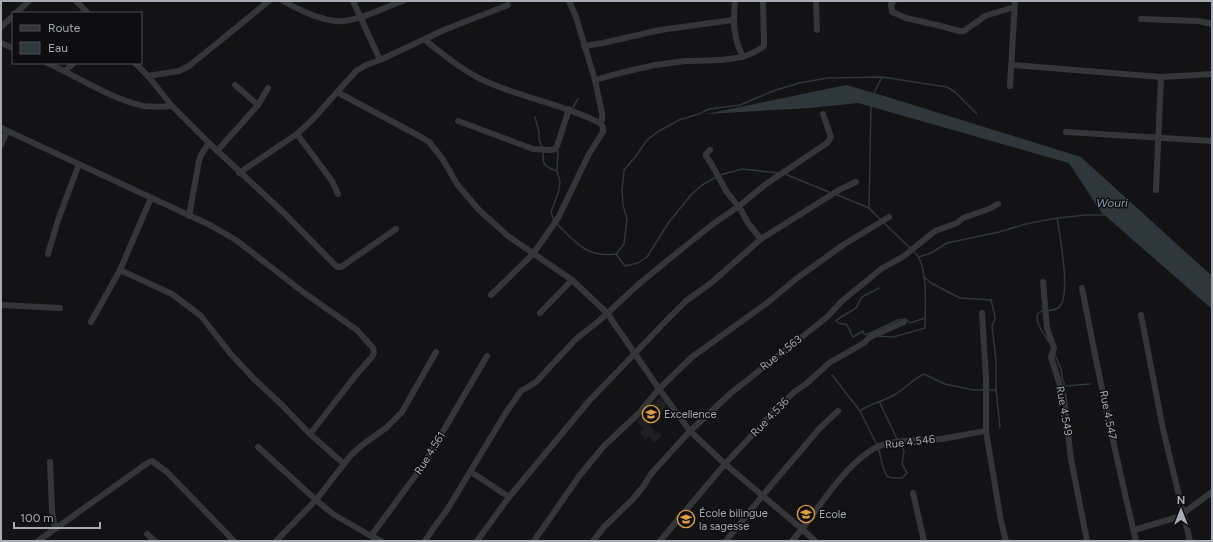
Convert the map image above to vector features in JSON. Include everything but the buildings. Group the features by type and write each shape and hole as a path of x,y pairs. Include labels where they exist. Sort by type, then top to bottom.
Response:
{"street":[{"path":"17,12 29,1"},
{"path":"76,1 87,12"},
{"path":"148,76 179,71 189,66 269,1"},
{"path":"284,1 316,17 336,21 360,17 395,2 403,1"},
{"path":"353,1 380,60"},
{"path":"569,1 595,80 602,114 602,120 600,123"},
{"path":"735,1 733,20 738,46 744,57"},
{"path":"595,80 625,71 685,61 710,61 744,57 760,50 764,46 763,1"},
{"path":"816,1 817,30"},
{"path":"894,1 891,4 892,12 906,18 941,26 959,32 964,31 985,16 1015,4 1010,86"},
{"path":"239,173 297,134 313,119 356,71 366,65 425,40 444,30 508,5"},
{"path":"1,27 12,17"},
{"path":"1141,19 1198,21 1212,24"},
{"path":"584,46 660,30 733,20"},
{"path":"425,40 455,64 484,81 518,94 568,109 600,123 603,127 603,132 589,154 558,218 533,254 491,295"},
{"path":"1,43 12,48"},
{"path":"49,64 66,71 94,87 130,102 145,106 172,106"},
{"path":"66,71 73,64"},
{"path":"136,64 148,76 172,106 209,144 285,214 336,267 341,267 396,228"},
{"path":"1012,65 1161,77 1212,74"},
{"path":"1156,190 1161,77"},
{"path":"235,85 258,105"},
{"path":"217,151 258,105 268,88"},
{"path":"337,92 429,142 442,158 457,184 479,210 508,236 572,280 607,313 690,431 725,464 815,541"},
{"path":"458,121 533,149 551,150 555,149 557,146 568,109"},
{"path":"425,541 472,472 505,414 521,391 536,382 576,339 678,252 766,184 810,156 830,140 830,133 823,114"},
{"path":"1,145 4,129 189,216 236,240 303,292 357,330 373,348 374,353 310,434"},
{"path":"1066,132 1212,141"},
{"path":"297,134 332,181 338,194"},
{"path":"189,216 199,161 201,155 209,144"},
{"path":"710,150 706,156 726,191 739,206 748,223 761,239"},
{"path":"48,254 58,220 79,164"},
{"path":"477,541 509,497 589,401 686,301 711,283 761,239 839,190 856,182"},
{"path":"91,322 120,270 151,198"},
{"name":"Rue 4.563","path":"593,541 604,527 643,487 651,474 690,431 731,393 827,317 842,301 881,269 904,256 935,231 957,223 963,218 998,204"},
{"path":"534,541 580,475 604,446 639,412 659,389 692,356 843,245 889,217"},
{"path":"120,270 172,294 201,316 230,353 254,379 310,434 344,464"},
{"path":"540,313 572,280"},
{"name":"Rue 4.549","path":"1043,282 1047,328 1054,348 1051,357 1064,398 1071,460 1087,541"},
{"name":"Rue 4.547","path":"1082,288 1090,334 1136,541"},
{"path":"1,305 60,308"},
{"path":"982,313 986,377 986,431 1001,521 1006,541"},
{"path":"1141,315 1163,429 1190,541"},
{"name":"Rue 4.536","path":"660,541 725,464 794,392 806,384 821,370 864,343 870,337 904,322"},
{"path":"276,541 316,500 344,464 362,445 386,428 402,412 436,352"},
{"name":"Rue 4.561","path":"371,536 424,464 487,356"},
{"path":"726,541 819,429 838,411"},
{"name":"Rue 4.546","path":"792,541 850,468 870,450 891,443 942,438 986,431"},
{"path":"258,447 316,500 334,514 382,541"},
{"path":"38,541 152,461 167,472 234,541"},
{"path":"50,462 52,511 55,528"},
{"path":"472,472 509,497"},
{"path":"1134,530 1178,517 1212,492"},
{"path":"913,493 924,541"},
{"path":"147,534 155,541"}],"shaded area":[{"name":"Excellence","path":"660,397 666,404 666,407 649,424 656,434 659,432 662,436 654,443 649,437 645,440 640,432 643,429 637,421"}],"water":[{"name":"Wouri","path":"846,85 1081,157 1212,276 1212,309 1101,212 1069,163 858,103 810,108 706,114"}],"waterway":[{"path":"874,93 882,77"},
{"path":"557,224 583,248 597,254 616,254 624,244 627,219 623,205 622,191 624,170 647,140 659,131 679,120 699,114 709,109 740,105 773,91 799,83 828,78 882,77 947,87 955,92 977,114"},
{"path":"572,109 578,99"},
{"path":"869,208 871,106"},
{"path":"535,117 542,148"},
{"path":"554,221 551,212 559,190 560,181 557,171 558,150"},
{"path":"543,152 543,160 545,165 557,171"},
{"path":"720,175 742,169 779,173"},
{"path":"785,174 831,193"},
{"path":"616,254 625,266 638,263 647,257 669,222 691,195 702,185 716,177"},
{"path":"835,194 869,208 881,220"},
{"path":"919,257 931,253 947,243 999,232 1026,224 1057,218 1086,215 1107,215"},
{"path":"1047,311 1058,308 1064,297 1064,263 1057,218"},
{"path":"884,223 910,248"},
{"path":"877,336 893,337 925,328 924,274 919,257 913,251"},
{"path":"924,277 931,283 960,298 991,300 995,319 992,326 996,360 996,390 1000,427"},
{"path":"869,335 864,334 863,331 853,337 847,325 836,321 856,308 862,297 879,288"},
{"path":"1043,311 1037,316 1037,321 1049,342"},
{"path":"868,334 898,320 906,319 910,323 925,318"},
{"path":"1054,353 1061,369 1065,386 1090,384"},
{"path":"861,410 900,392 916,378 924,374 945,384 973,390 984,390"},
{"path":"832,375 860,411 877,445"},
{"path":"988,390 996,390"},
{"path":"879,401 897,439"},
{"path":"878,448 887,476 892,478 902,478 907,473 902,464 904,452 901,444"}],"place":[{"name":"Excellence","path":"651,414"},
{"name":"Ecole","path":"806,514"},
{"name":"École bilingue la sagesse","path":"686,519"}]}
